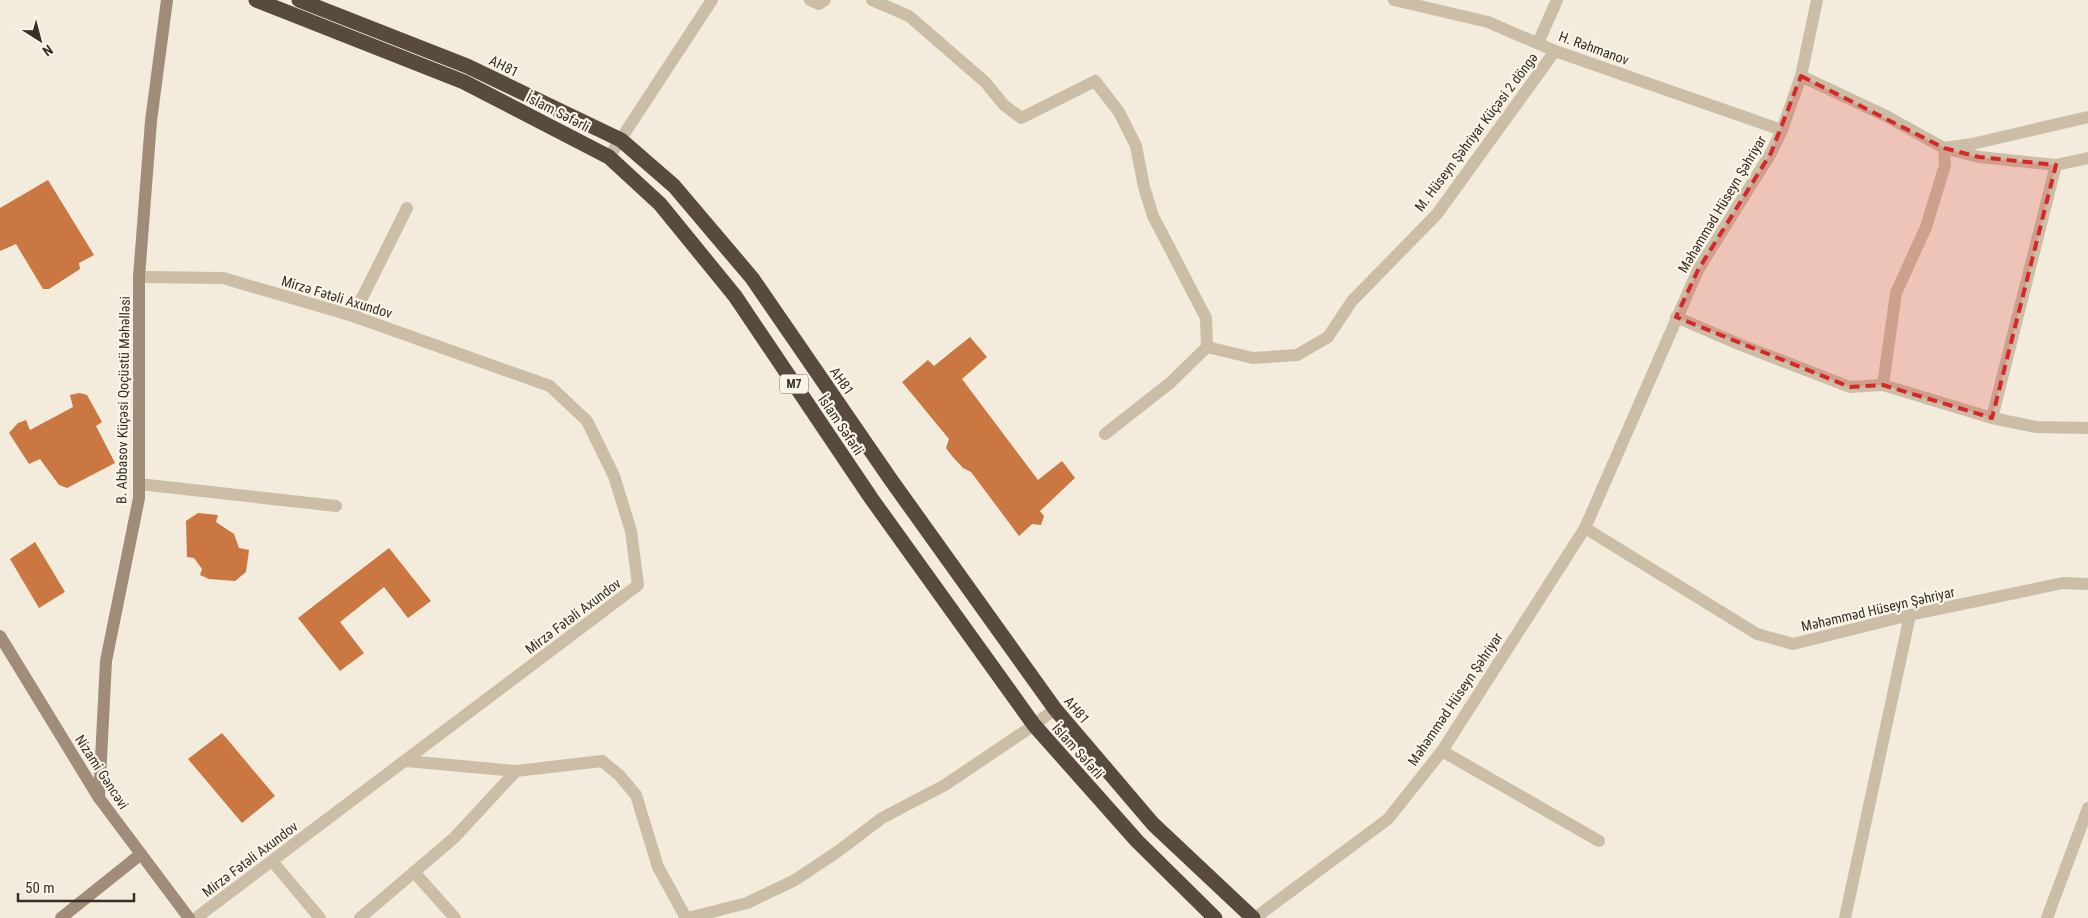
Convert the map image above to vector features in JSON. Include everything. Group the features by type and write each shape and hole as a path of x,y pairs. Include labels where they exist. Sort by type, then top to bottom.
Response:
{"highway":[{"name":"İslam Səfərli","path":"256,0 464,82 609,157 660,204 734,296 871,498 1034,725 1137,842 1215,918"},
{"name":"AH81","path":"299,0 467,66 621,140 674,186 752,278 891,480 1055,709 1153,824 1254,918"}],"main road":[{"name":"B. Abbasov Küçəsi Qoçüstü Məhəlləsi","path":"99,798 106,661 139,498 139,277 151,121 167,0"},
{"name":"Nizami Gəncəvi","path":"0,636 99,798 189,918"},
{"path":"61,918 141,854"}],"street":[{"path":"609,157 712,0"},
{"path":"810,0 819,4 825,0"},
{"path":"872,0 909,16 985,82 1004,105 1020,118 1095,81 1119,112 1136,146 1152,216 1206,318 1207,347 1170,383 1105,434"},
{"name":"H. Rəhmanov","path":"1394,0 1435,5 1488,22 1555,51 1782,130"},
{"path":"1538,43 1557,0"},
{"name":"Məhəmməd Hüseyn Şəhriyar","path":"1254,918 1388,819 1442,751 1585,528 1676,316 1698,270 1771,153 1782,130 1802,76 1817,0"},
{"name":"M. Hüseyn Şəhriyar Küçəsi 2 döngə","path":"1207,347 1253,358 1297,355 1328,337 1352,301 1437,214 1555,51"},
{"path":"1802,76 1886,116 1944,148 1978,157 2056,165 2088,158"},
{"path":"1944,148 1972,144 2088,117"},
{"path":"1883,385 1896,293 1926,227 1945,165 1944,148"},
{"path":"1992,418 2056,165"},
{"path":"353,316 407,208"},
{"name":"Mirzə Fətəli Axundov","path":"139,277 223,278 353,316 550,386 587,421 614,476 631,531 638,585 196,918"},
{"path":"1676,316 1850,387 1883,385 1992,418 2036,427 2088,428"},
{"path":"139,484 336,506"},
{"name":"Məhəmməd Hüseyn Şəhriyar","path":"1585,528 1757,634 1793,644 1910,615 2063,584 2088,584"},
{"path":"1844,918 1910,615"},
{"path":"406,761 516,771 602,761 620,775 636,795 658,867 687,918 747,903 795,880 837,852 882,818 944,785 1055,709"},
{"path":"1442,751 1599,841"},
{"path":"360,918 454,838 516,771"},
{"path":"2047,918 2088,808"},
{"path":"272,861 320,918"},
{"path":"414,872 455,918"}],"highlighted area":[{"path":"1801,76 1944,148 1979,157 2056,165 1992,418 1883,385 1850,387 1676,317 1698,270 1771,153"}],"building":[{"path":"48,180 94,255 79,263 80,269 49,289 43,289 16,244 0,251 0,208"},
{"path":"970,337 987,357 962,379 1038,480 1062,461 1075,478 1040,511 1044,516 1041,525 1032,524 1019,536 971,472 963,468 952,456 946,448 949,439 902,382 928,360 934,366"},
{"path":"80,393 87,395 102,422 96,426 115,463 67,488 59,485 40,459 29,464 9,433 18,423 26,420 30,430 73,407 70,395"},
{"path":"198,513 218,515 216,522 234,534 239,548 249,550 246,572 235,581 209,579 200,575 202,569 194,558 187,557 186,521"},
{"path":"35,542 65,592 39,608 10,559"},
{"path":"389,548 431,601 408,618 384,587 340,622 364,653 340,671 298,618"},
{"path":"222,733 275,796 242,823 188,759"}]}
